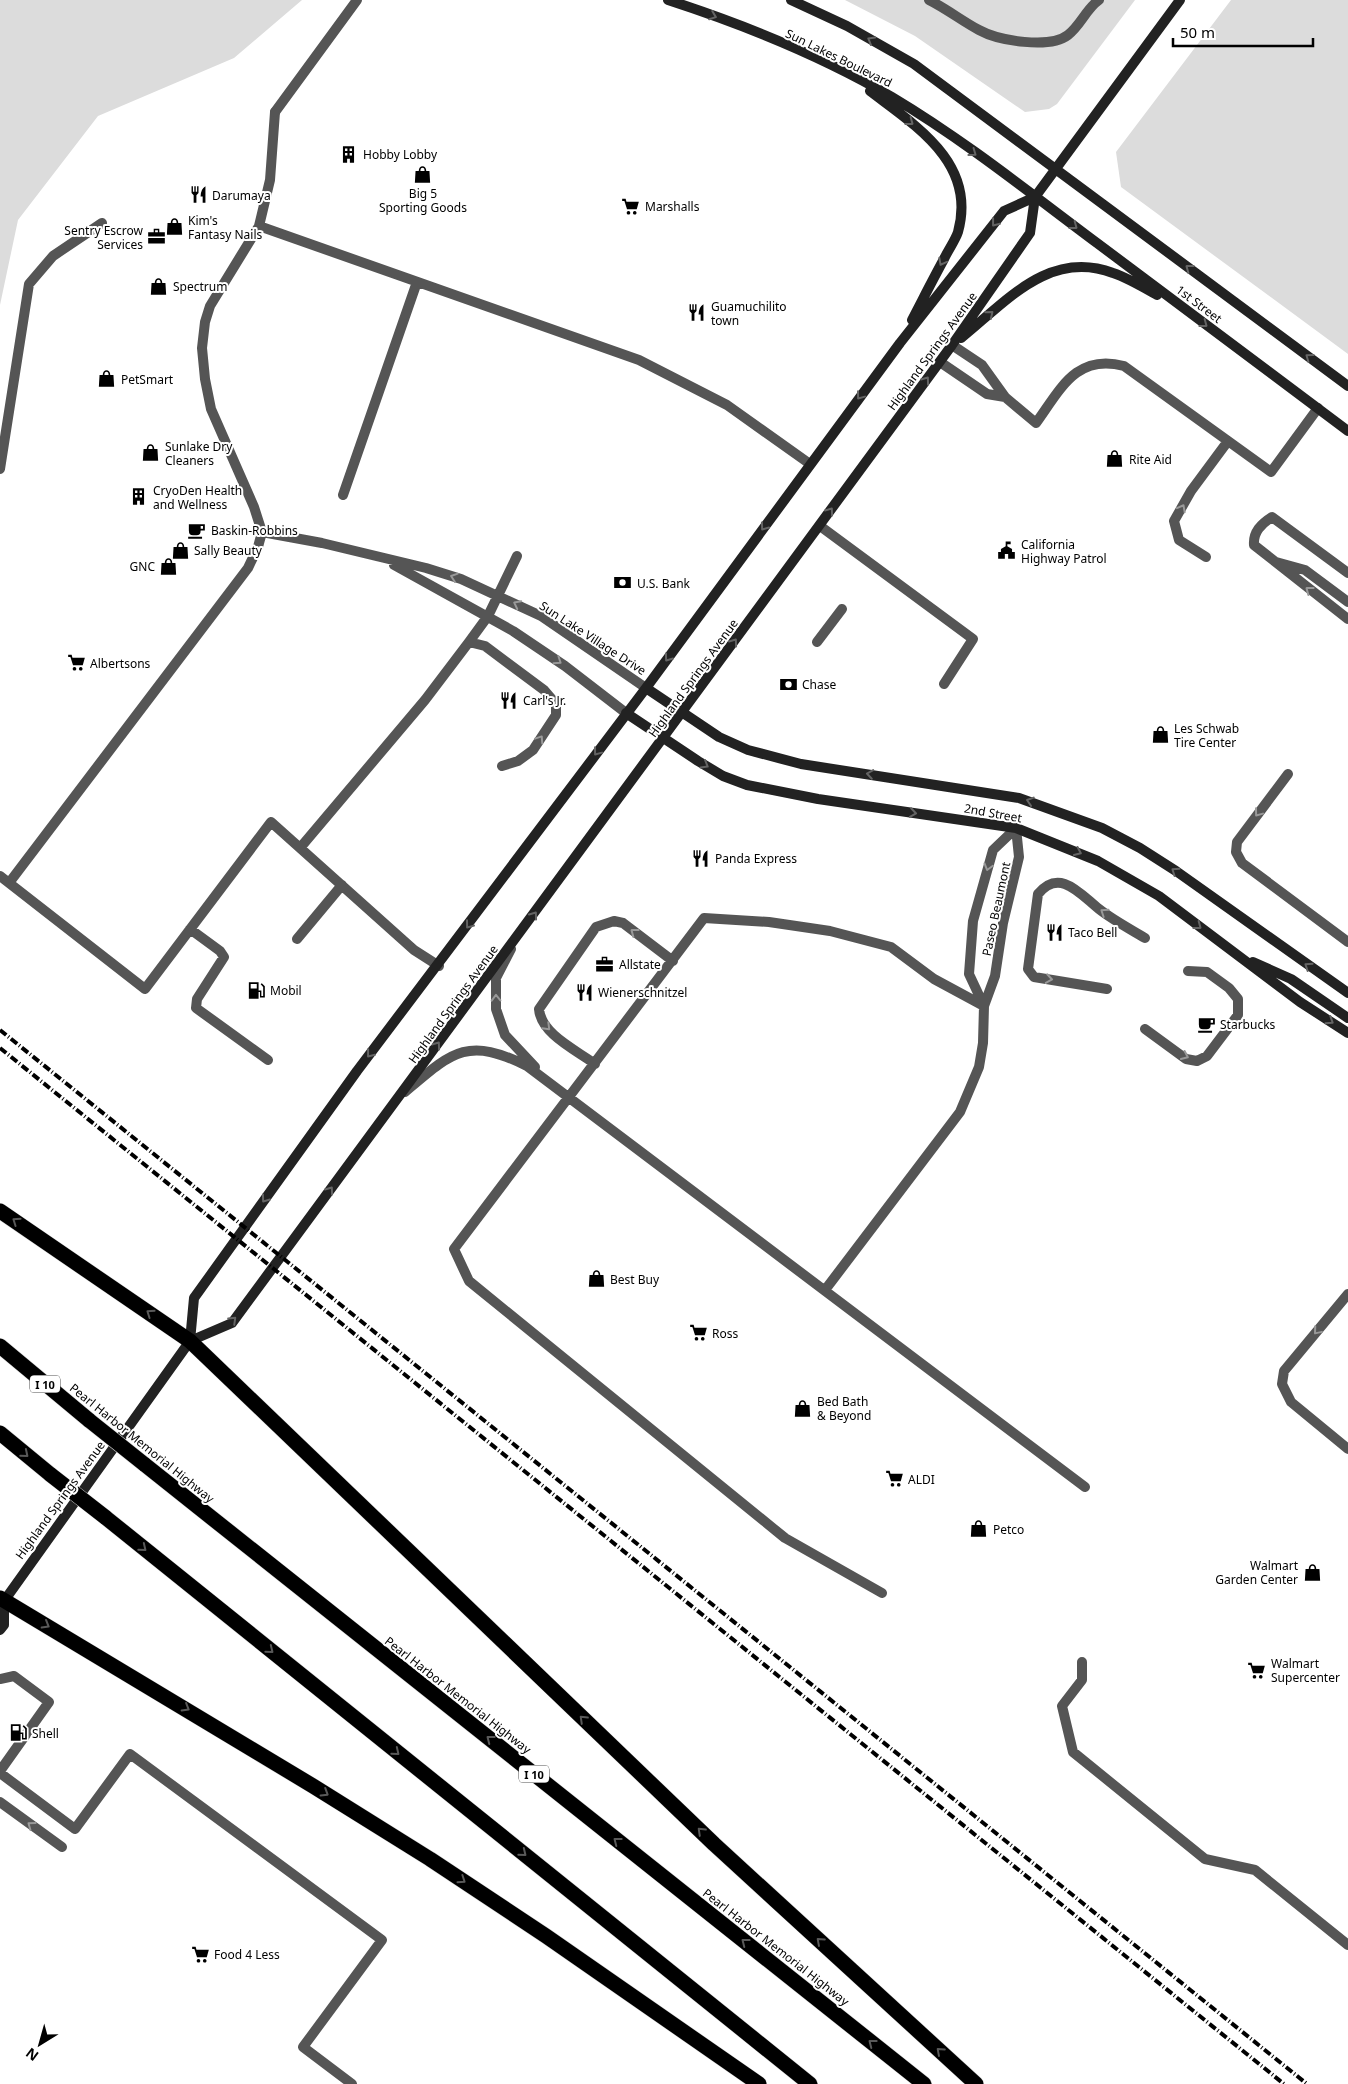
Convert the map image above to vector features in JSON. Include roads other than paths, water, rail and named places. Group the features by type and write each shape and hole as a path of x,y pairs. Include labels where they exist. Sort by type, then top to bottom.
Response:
{"highway":[{"path":"0,1211 190,1341 714,1844 976,2084"},
{"name":"Pearl Harbor Memorial Highway","path":"0,1346 90,1422 924,2084"},
{"path":"0,1433 810,2084"},
{"path":"1,1600 102,1658 430,1859 546,1936 759,2084"}],"main road":[{"name":"Sun Lakes Boulevard","path":"668,0 770,38 843,71 891,97 930,122 1035,197"},
{"path":"791,0 847,26 914,64 1054,168"},
{"name":"Highland Springs Avenue","path":"1,1600 190,1341 232,1323 664,738 952,345 1030,232 1035,197 1054,168 1180,0"},
{"path":"843,71 923,132 940,149 952,167 960,196 961,217 957,234 900,343"},
{"name":"1st Street","path":"1054,168 1348,386"},
{"path":"190,1341 194,1298 357,1071 439,966 900,343 1004,211 1035,197"},
{"name":"1st Street","path":"1035,197 1348,431"},
{"path":"952,345 1035,278 1053,270 1071,267 1094,268 1112,272 1190,313"},
{"name":"2nd Street","path":"646,688 735,745 776,758 1020,798 1102,828 1140,848 1176,871 1348,993"},
{"name":"2nd Street","path":"626,713 723,776 746,785 818,799 1016,828 1060,844 1123,873 1160,896 1300,1002 1348,1033"},
{"path":"1237,954 1291,979 1348,1018"},
{"path":"0,1630 4,1625 1,1600"}],"street":[{"path":"9,883 248,568 258,547 262,532 254,507 211,409 205,379 202,348 204,322 210,306 259,226 270,180 275,112 357,0"},
{"path":"929,0 950,10 988,34 1015,40 1051,41 1070,34 1099,0"},
{"path":"0,469 29,284 53,256 102,223"},
{"path":"259,226 639,360 727,406 810,464"},
{"path":"343,495 417,282"},
{"path":"952,345 982,365 1005,397 1036,423 1071,376 1099,362 1110,362 1135,372 1271,472 1318,408"},
{"path":"940,362 987,394 1005,397"},
{"path":"1206,558 1180,540 1174,522 1191,491 1228,441"},
{"path":"1348,573 1272,517 1263,523 1253,537 1254,546 1348,620"},
{"path":"820,526 973,639 944,684"},
{"path":"262,532 322,542 384,559 488,616 565,666 626,713"},
{"path":"300,848 425,700 469,642 488,616 517,556"},
{"name":"Sun Lake Village Drive","path":"384,559 426,568 499,596 541,616 646,688"},
{"path":"1273,561 1304,570 1348,602"},
{"path":"817,642 842,609"},
{"path":"469,642 485,646 544,690 556,704 556,715 533,750 518,761 502,766"},
{"path":"1288,774 1237,842 1236,852 1242,863 1348,942"},
{"path":"0,876 145,989 271,822 414,950 439,966"},
{"name":"Paseo Beaumont","path":"984,1006 996,976 1004,923 1019,857 1016,828"},
{"name":"Paseo Beaumont","path":"984,1006 969,974 973,921 993,850 1016,828"},
{"path":"1107,989 1034,977 1028,969 1038,894 1044,887 1058,883 1076,888 1099,909 1145,938"},
{"path":"297,939 342,885"},
{"path":"825,1290 960,1112 979,1067 983,1043 984,1006 934,979 892,946 830,931 770,922 704,918 595,1064 568,1095 454,1249 469,1281 785,1538 882,1593"},
{"path":"595,1064 548,1029 540,1019 539,1009 596,928 614,921 623,924 672,961"},
{"path":"190,928 220,952 224,958 197,1000 196,1008 268,1060"},
{"path":"519,934 496,978 496,1009 505,1035 548,1080"},
{"path":"1145,1029 1186,1059 1197,1060 1207,1056 1238,1015 1238,999 1229,988 1207,972 1188,971"},
{"path":"400,1096 443,1060 476,1049 501,1053 548,1080 1085,1487"},
{"path":"1348,1294 1284,1371 1282,1384 1291,1402 1348,1448"},
{"path":"1082,1662 1082,1680 1062,1706 1073,1752 1205,1859 1255,1870 1348,1945"},
{"path":"0,1679 14,1676 49,1702 0,1772 75,1829 130,1754 382,1940 302,2047 352,2084"},
{"path":"0,1802 62,1847"}],"railway":[{"path":"0,1030 1307,2084"},
{"path":"0,1048 1284,2084"}],"place":[{"name":"Hobby Lobby","path":"349,154"},
{"name":"Big 5 Sporting Goods","path":"423,174"},
{"name":"Darumaya","path":"198,195"},
{"name":"Marshalls","path":"631,206"},
{"name":"Kim's Fantasy Nails","path":"174,227"},
{"name":"Sentry Escrow Services","path":"157,237"},
{"name":"Spectrum","path":"159,286"},
{"name":"Guamuchilito town","path":"697,313"},
{"name":"PetSmart","path":"107,379"},
{"name":"Sunlake Dry Cleaners","path":"151,453"},
{"name":"Rite Aid","path":"1115,459"},
{"name":"CryoDen Health and Wellness","path":"139,497"},
{"name":"Baskin-Robbins","path":"197,530"},
{"name":"Sally Beauty","path":"180,550"},
{"name":"California Highway Patrol","path":"1007,551"},
{"name":"GNC","path":"169,566"},
{"name":"U.S. Bank","path":"623,583"},
{"name":"Albertsons","path":"76,663"},
{"name":"Chase","path":"788,684"},
{"name":"Carl's Jr.","path":"509,700"},
{"name":"Les Schwab Tire Center","path":"1160,735"},
{"name":"Panda Express","path":"701,858"},
{"name":"Taco Bell","path":"1054,932"},
{"name":"Allstate","path":"605,964"},
{"name":"Mobil","path":"256,990"},
{"name":"Wienerschnitzel","path":"584,992"},
{"name":"Starbucks","path":"1206,1024"},
{"name":"Best Buy","path":"596,1279"},
{"name":"Ross","path":"698,1333"},
{"name":"Bed Bath & Beyond","path":"803,1408"},
{"name":"ALDI","path":"894,1479"},
{"name":"Petco","path":"979,1529"},
{"name":"Walmart Garden Center","path":"1312,1572"},
{"name":"Walmart Supercenter","path":"1257,1670"},
{"name":"Shell","path":"18,1733"},
{"name":"Food 4 Less","path":"200,1954"}]}
